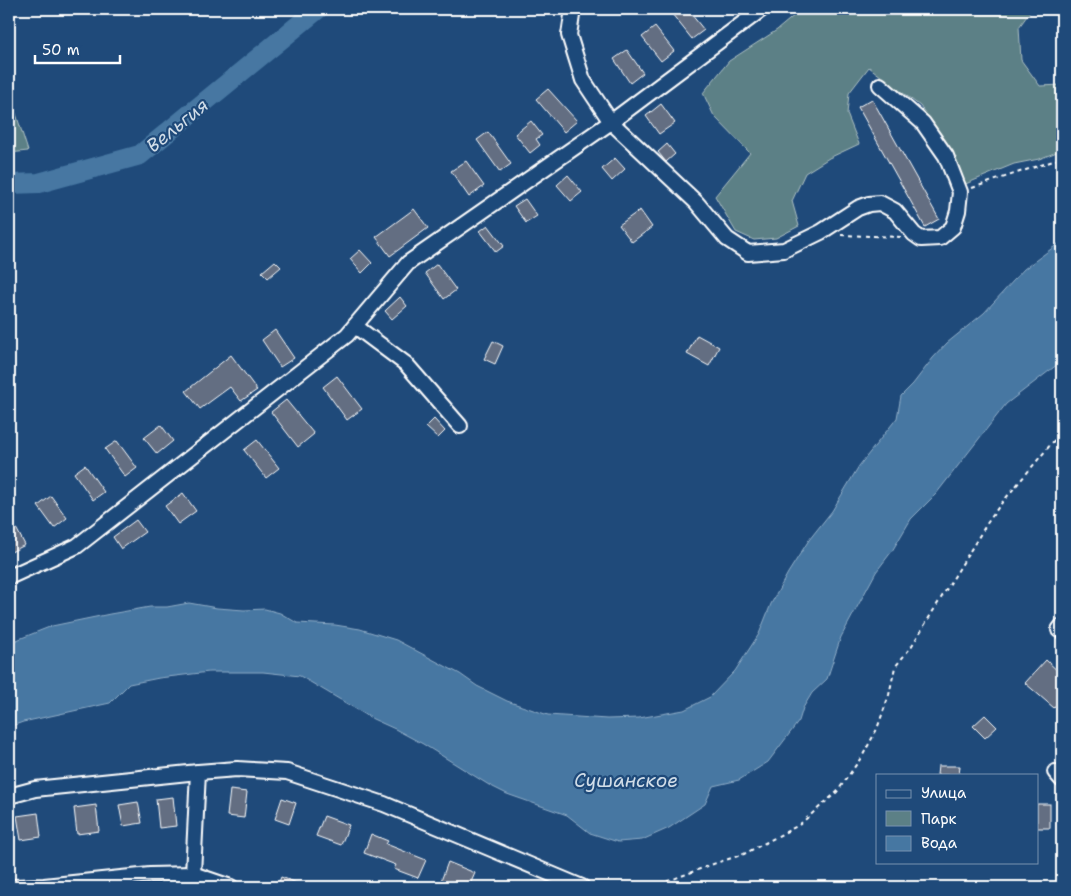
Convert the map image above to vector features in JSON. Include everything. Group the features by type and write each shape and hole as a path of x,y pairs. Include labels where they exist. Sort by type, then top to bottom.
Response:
{"street":[{"path":"573,9 569,35 583,80 611,122 696,202 726,239 748,252 784,250 821,232 858,208 869,204 880,203 894,211 914,234 921,239 940,238 953,226 958,211 960,192 946,156 923,123 880,85"},
{"path":"9,577 77,546 347,336 408,263 611,122 762,9"},
{"path":"355,326 406,364 460,426"},
{"path":"9,796 36,789 198,772 237,769 287,772 384,804 582,887"},
{"path":"193,878 198,772"},
{"path":"11,887 44,886 150,874 193,878 231,887"}],"path":[{"path":"960,192 1062,158"},
{"path":"821,232 840,235 921,239"},
{"path":"652,887 716,862 744,854 799,825 837,792 863,754 877,729 895,667 911,647 1000,505 1062,432"}],"green space":[{"path":"802,9 1032,9 1019,27 1021,60 1040,86 1062,85 1062,150 1039,159 1014,164 963,185 949,146 920,106 869,67 849,93 847,114 859,144 829,158 805,173 792,201 799,226 776,238 754,240 736,232 715,196 750,153 714,116 703,93 729,61 777,30"},
{"path":"9,92 28,151 9,153"}],"water":[{"name":"Сушанское","path":"1062,241 1062,361 1006,404 936,494 911,519 892,551 876,572 841,637 827,679 812,693 803,708 799,721 768,762 739,780 713,786 705,804 669,828 642,840 618,842 590,833 567,815 507,794 489,785 423,744 373,719 300,676 263,672 209,672 159,678 129,684 110,703 23,722 9,727 9,643 52,626 150,607 167,607 189,603 217,608 265,609 280,613 297,623 335,625 360,629 396,640 507,701 548,715 607,719 639,718 684,710 710,697 735,671 759,634 771,604 809,540 832,511 859,466 897,418 901,396 947,343 984,313 1024,269"}],"building":[{"path":"668,9 687,9 704,30 692,39"},
{"path":"655,27 674,51 661,61 642,37"},
{"path":"627,50 643,73 630,83 614,59"},
{"path":"548,89 577,121 564,132 536,99"},
{"path":"872,99 939,219 925,227 858,107"},
{"path":"661,104 675,123 659,134 646,116"},
{"path":"531,121 542,135 536,139 540,145 530,153 515,134"},
{"path":"488,132 511,164 500,172 477,140"},
{"path":"667,144 675,154 666,162 658,152"},
{"path":"615,158 625,169 612,181 602,169"},
{"path":"466,161 484,186 469,197 451,171"},
{"path":"568,175 582,192 571,201 557,185"},
{"path":"525,199 537,216 526,223 514,206"},
{"path":"414,209 428,228 390,256 376,237"},
{"path":"640,210 652,227 632,242 619,225"},
{"path":"488,225 504,246 496,252 480,231"},
{"path":"360,250 372,263 362,273 350,259"},
{"path":"275,261 281,267 268,278 262,272"},
{"path":"437,264 456,290 444,299 425,273"},
{"path":"400,297 407,306 392,319 385,311"},
{"path":"275,330 294,358 280,367 262,340"},
{"path":"697,335 719,347 709,366 687,354"},
{"path":"493,341 503,346 495,364 484,359"},
{"path":"231,355 257,390 241,401 230,387 200,409 186,391"},
{"path":"337,376 362,409 347,420 323,387"},
{"path":"286,400 314,434 298,447 271,412"},
{"path":"434,419 445,431 438,438 426,427"},
{"path":"161,425 173,441 157,454 144,438"},
{"path":"257,440 279,468 266,478 244,450"},
{"path":"117,441 137,468 125,477 105,449"},
{"path":"85,465 104,492 93,500 74,473"},
{"path":"183,493 196,511 178,524 165,506"},
{"path":"51,496 67,518 54,528 38,506"},
{"path":"136,520 145,532 121,549 113,537"},
{"path":"16,528 25,545 9,553 9,532"},
{"path":"1046,660 1062,675 1062,699 1054,708 1025,683"},
{"path":"985,715 997,727 985,738 973,726"},
{"path":"938,766 960,766 959,774 937,774"},
{"path":"230,790 247,792 244,818 227,816"},
{"path":"173,797 176,826 159,828 156,799"},
{"path":"282,798 296,803 289,824 275,819"},
{"path":"138,802 142,823 123,826 119,805"},
{"path":"1038,804 1050,804 1050,828 1038,828"},
{"path":"96,805 99,831 77,834 74,808"},
{"path":"38,813 41,837 21,840 17,816"},
{"path":"324,816 349,825 341,845 316,836"},
{"path":"371,834 388,841 386,844 426,860 418,878 394,869 396,865 364,853"},
{"path":"448,862 475,873 469,887 458,887 441,881"},
{"path":"281,877 305,886 305,887 277,887"}],"waterway":[{"name":"Вельгия","path":"9,184 39,183 140,155 318,9"}]}
